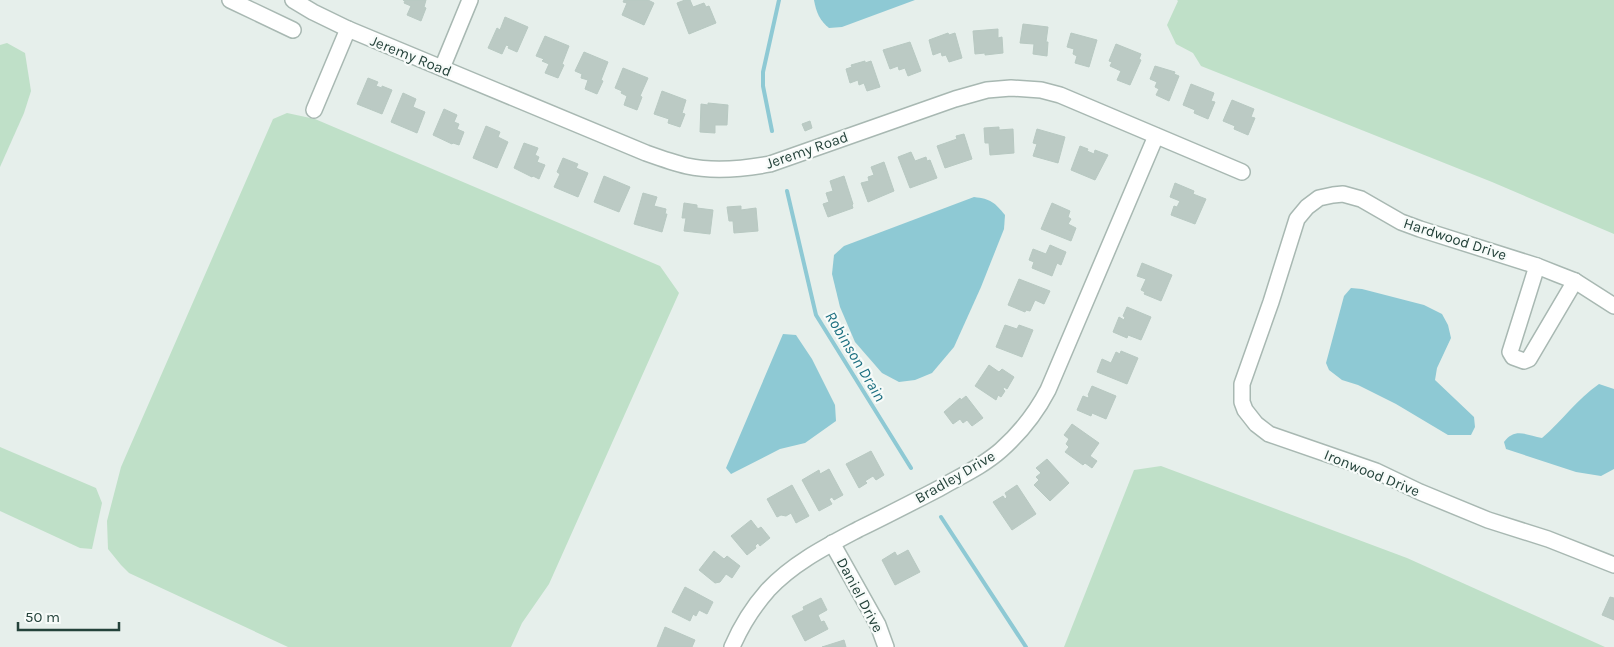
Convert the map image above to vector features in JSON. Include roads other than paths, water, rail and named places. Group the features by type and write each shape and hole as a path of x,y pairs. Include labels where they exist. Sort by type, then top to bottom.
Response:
{"street":[{"path":"230,0 293,30"},
{"name":"Jeremy Road","path":"293,0 312,12 348,29 646,153 686,166 700,168 748,168 770,164 956,99 987,90 1011,88 1041,90 1060,95 1242,172"},
{"path":"442,68 470,0"},
{"path":"314,110 348,29"},
{"name":"Bradley Drive","path":"732,647 740,628 768,590 801,562 832,543 986,462 1002,450 1029,421 1048,390 1156,136"},
{"name":"Hardwood Drive","path":"1271,302 1297,219 1313,202 1320,198 1334,195 1351,196 1361,199 1402,222 1420,229 1537,266 1575,281 1614,306"},
{"path":"1537,266 1510,352 1513,357 1519,360 1529,359 1575,281"},
{"name":"Ironwood Drive","path":"1271,302 1242,384 1242,402 1245,410 1262,430 1376,471 1420,492 1488,520 1548,538 1614,566"},
{"name":"Daniel Drive","path":"832,543 878,624 886,647"}],"water":[{"path":"814,0 915,0 842,27 829,28 819,16"},
{"path":"974,197 992,202 1005,215 1004,229 981,287 954,347 932,373 915,380 899,382 882,373 855,342 840,307 832,274 834,255 844,246"},
{"path":"1351,288 1362,289 1424,305 1442,314 1448,325 1451,338 1437,368 1435,380 1474,417 1475,427 1471,435 1448,435 1396,404 1358,385 1342,380 1329,370 1326,363 1344,296"},
{"path":"783,334 796,335 812,359 835,405 836,421 805,443 780,449 731,474 726,468"},
{"path":"1599,384 1614,389 1614,469 1601,476 1576,472 1506,449 1504,442 1508,437 1517,433 1542,438 1584,396"}],"waterway":[{"name":"Robinson Drain","path":"772,131 763,86 763,72 779,0"},
{"name":"Robinson Drain","path":"787,191 816,315 911,468"},
{"name":"Robinson Drain","path":"941,517 1026,647"}]}
